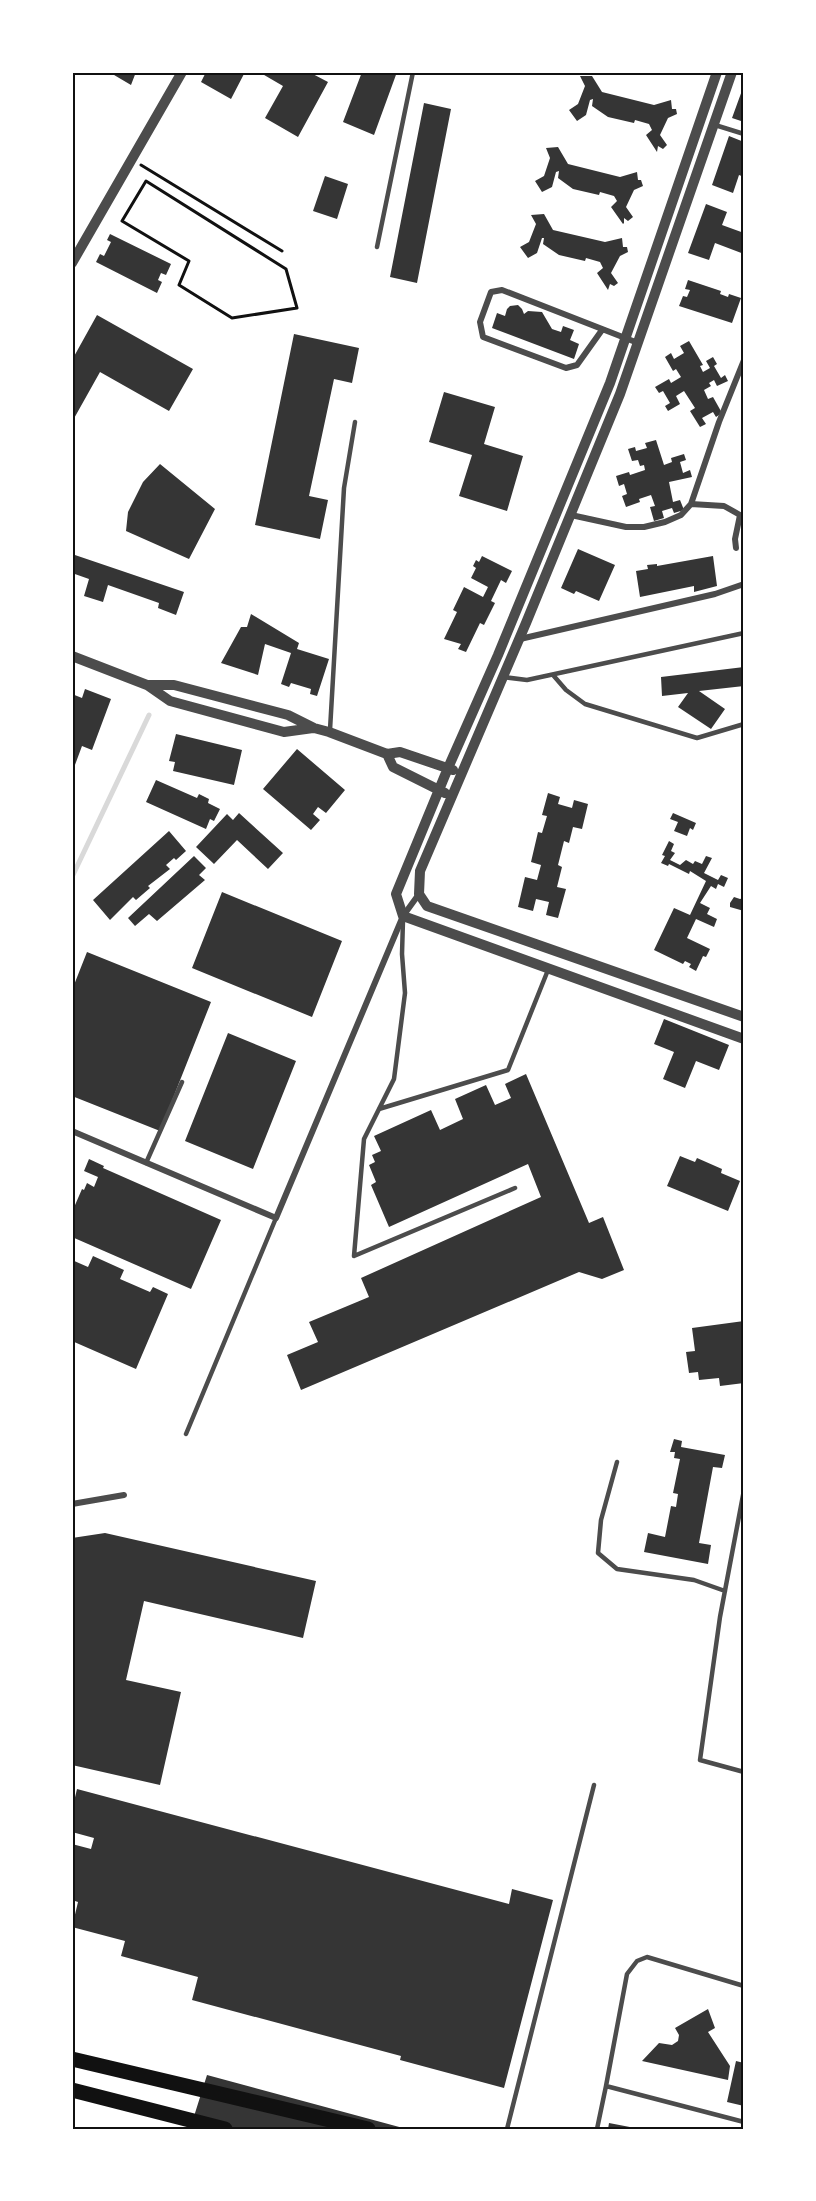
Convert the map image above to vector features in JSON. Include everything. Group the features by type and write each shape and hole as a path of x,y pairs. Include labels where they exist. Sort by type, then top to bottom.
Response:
{"main road":[{"path":"72,2059 368,2129"},
{"path":"72,2090 225,2129"}],"street":[{"path":"72,263 182,72"},
{"path":"403,916 396,894 600,408 626,339 717,72"},
{"path":"72,1131 276,1218 403,916 419,894 420,871 426,856 613,413 732,72"},
{"path":"678,184 691,189"},
{"path":"602,330 577,365 566,368 483,337 480,322 491,292 502,290 638,344"},
{"path":"571,515 626,527 665,522 681,515 691,504 744,360"},
{"path":"600,408 613,413"},
{"path":"573,473 586,478"},
{"path":"691,504 724,506 740,515 735,539 736,548"},
{"path":"548,533 561,538"},
{"path":"531,574 544,580"},
{"path":"519,639 715,594 744,584"},
{"path":"498,655 510,660"},
{"path":"72,656 147,685 170,701 284,732 314,728"},
{"path":"147,685 174,685 288,715 314,728 387,754 400,752 462,774"},
{"path":"225,716 229,699"},
{"path":"387,754 393,767 452,797"},
{"path":"414,850 426,856"},
{"path":"419,894 427,906 739,1015 728,1033"},
{"path":"403,916 744,1039"},
{"path":"544,967 546,948"},
{"path":"622,995 628,976"},
{"path":"72,1504 124,1495"}],"lane":[{"path":"377,247 413,72"},
{"path":"714,124 744,134"},
{"path":"329,732 344,488 355,422"},
{"path":"503,677 527,680 744,633"},
{"path":"553,675 566,690 585,704 697,738 744,724"},
{"path":"403,916 404,1004 394,1079 364,1139 354,1256 515,1188"},
{"path":"379,1109 508,1070 544,967"},
{"path":"146,1163 182,1082"},
{"path":"186,1434 276,1218"},
{"path":"617,1462 601,1520 598,1553 617,1569 694,1580 725,1592"},
{"path":"744,1490 725,1592 700,1760 744,1772"},
{"path":"744,1584 744,1604"},
{"path":"507,2129 594,1785"},
{"path":"597,2129 627,1974 637,1961 647,1957 744,1986"},
{"path":"606,2086 744,2122"}],"path":[{"path":"132,160 282,251"},
{"path":"146,181 286,269 297,308 232,318 179,285 189,261 122,221 146,181"}],"building":[{"path":"109,72 136,72 131,85"},
{"path":"206,72 245,72 231,99 201,82"},
{"path":"259,72 309,72 328,82 298,137 265,118 283,86"},
{"path":"362,72 397,72 374,135 343,122"},
{"path":"580,76 592,76 602,92 654,105 671,100 672,109 676,109 677,114 668,118 660,135 667,145 663,149 658,146 657,152 646,135 652,130 649,124 608,117 592,106 593,99 590,100 586,115 577,121 569,110 578,104 585,86"},
{"path":"744,85 744,122 732,118"},
{"path":"424,103 451,109 417,283 390,277"},
{"path":"729,136 744,142 744,177 739,175 733,193 712,185"},
{"path":"558,147 568,164 620,177 637,172 638,180 641,180 643,186 634,190 626,207 633,217 628,221 624,218 623,224 611,207 617,201 614,196 573,189 558,178 559,171 556,172 552,187 542,192 535,181 544,176 550,158 546,148"},
{"path":"325,176 348,184 337,219 313,211"},
{"path":"706,204 727,212 722,225 744,233 744,254 715,243 709,260 688,253"},
{"path":"544,214 553,230 605,242 622,238 623,247 627,247 628,252 620,256 611,273 618,283 614,286 610,284 608,290 597,273 603,268 600,262 559,255 543,244 544,238 542,238 537,253 528,258 520,247 529,242 536,224 531,215"},
{"path":"110,234 171,264 166,275 161,273 158,280 162,282 157,293 96,262 100,254 104,256 111,242 107,240"},
{"path":"688,280 721,291 720,294 728,297 729,294 741,298 732,323 679,306 683,296 687,297 690,290 685,289"},
{"path":"518,305 524,314 528,311 542,312 552,329 561,332 563,326 574,330 570,340 579,344 574,359 492,328 497,313 505,316 510,306"},
{"path":"97,315 193,369 169,411 100,372 72,422 72,360"},
{"path":"294,334 359,348 352,383 334,379 309,496 328,500 320,539 255,525"},
{"path":"689,341 703,365 700,366 703,372 710,368 706,361 713,357 717,364 714,366 721,378 725,375 728,381 717,386 714,380 709,383 711,386 704,390 708,399 713,397 722,413 716,417 713,412 702,418 706,424 700,427 690,411 695,408 684,391 676,396 680,404 668,411 665,406 670,403 663,391 659,393 655,387 669,379 671,383 681,377 676,369 673,371 665,357 671,353 674,359 684,353 680,346"},
{"path":"444,392 495,407 484,444 523,456 507,511 459,496 472,455 429,442"},
{"path":"656,440 664,465 672,462 671,458 684,454 686,460 680,462 683,473 690,470 692,477 669,482 673,502 680,500 684,510 674,513 672,508 662,511 664,518 654,521 650,507 655,506 651,495 626,507 622,496 627,494 624,484 619,486 616,476 629,472 630,475 645,470 644,465 640,466 638,460 632,461 628,449 635,447 636,451 647,448 645,443"},
{"path":"160,464 215,509 189,559 126,531 128,512 143,482"},
{"path":"578,549 615,565 599,601 576,591 574,594 561,588"},
{"path":"72,554 184,592 176,615 158,608 159,603 108,585 103,602 84,596 89,579 72,573"},
{"path":"482,556 512,571 506,583 501,580 491,601 495,603 484,625 480,623 466,652 458,649 461,644 444,639 457,612 453,610 464,587 483,597 488,587 471,578 476,568 473,566 476,560 479,562"},
{"path":"713,556 717,586 694,592 694,586 640,597 636,571 648,569 647,565 657,564 657,566"},
{"path":"251,614 299,643 297,649 329,659 317,696 310,694 311,689 291,683 289,687 281,684 291,653 265,644 258,675 221,663 241,627 247,627"},
{"path":"744,667 744,686 699,691 725,709 711,729 678,707 688,693 662,696 661,677"},
{"path":"85,689 111,699 92,750 82,746 72,773 72,694 82,698"},
{"path":"176,734 242,750 234,785 173,771 175,762 169,761"},
{"path":"297,749 345,790 326,813 318,807 313,814 320,820 311,830 263,789"},
{"path":"156,780 197,798 199,794 209,799 208,803 220,809 214,821 210,819 206,829 146,802"},
{"path":"548,793 560,797 558,804 572,808 574,800 588,804 582,829 573,827 569,843 564,841 558,865 562,867 557,887 566,889 558,918 546,915 549,902 536,899 533,911 518,907 525,877 537,880 541,865 531,862 538,832 542,833 547,816 542,815"},
{"path":"239,813 283,853 268,869 237,840 214,864 196,847 227,814 233,820"},
{"path":"673,813 696,823 693,830 690,828 687,836 674,831 678,822 670,819"},
{"path":"169,831 186,851 166,865 170,869 148,886 150,888 136,900 133,897 110,920 93,900"},
{"path":"669,841 674,844 671,851 675,853 670,860 680,865 686,860 693,864 695,861 702,864 706,856 712,858 704,873 718,880 721,875 728,878 724,887 718,884 716,889 711,886 700,903 710,908 707,914 717,919 714,927 696,919 687,938 710,949 706,957 703,956 696,971 689,967 691,964 685,961 683,964 654,950 674,908 690,915 706,881 690,871 689,874 669,864 668,866 661,863"},
{"path":"194,856 206,868 199,875 205,880 157,921 149,914 135,926 128,918"},
{"path":"222,892 342,941 312,1017 192,968"},
{"path":"734,897 744,898 744,911 730,907"},
{"path":"87,952 211,1002 160,1131 72,1096 72,990"},
{"path":"664,1019 729,1045 719,1070 696,1061 685,1088 663,1079 674,1052 654,1044"},
{"path":"228,1033 296,1061 253,1169 185,1141"},
{"path":"526,1074 589,1223 603,1217 624,1270 602,1279 579,1272 301,1390 287,1355 318,1342 309,1322 369,1297 361,1278 541,1197 528,1164 389,1227 371,1185 376,1182 369,1165 375,1162 372,1155 381,1151 374,1136 431,1110 440,1130 463,1119 455,1099 486,1085 495,1105 511,1098 505,1084"},
{"path":"680,1156 695,1162 697,1158 722,1169 721,1173 740,1181 728,1211 667,1186"},
{"path":"89,1159 104,1166 103,1168 221,1220 191,1289 72,1237 72,1212 82,1189 84,1190 87,1183 94,1187 98,1177 84,1171"},
{"path":"93,1256 124,1270 120,1279 150,1292 153,1287 168,1294 136,1369 72,1341 72,1260 88,1267"},
{"path":"744,1321 744,1383 720,1386 719,1378 699,1380 698,1372 689,1373 686,1352 695,1351 692,1328"},
{"path":"674,1439 682,1441 681,1447 725,1455 722,1468 713,1467 699,1543 711,1545 708,1564 644,1552 648,1533 665,1537 671,1506 676,1507 678,1494 673,1493 680,1459 674,1458 675,1452 670,1452"},
{"path":"105,1533 316,1581 303,1638 144,1601 126,1680 181,1692 160,1785 72,1765 72,1538"},
{"path":"77,1789 509,1904 512,1889 553,1900 504,2088 400,2060 401,2056 192,2000 198,1977 121,1956 125,1941 72,1927 78,1902 72,1900 72,1844 91,1849 94,1838 72,1832 72,1810"},
{"path":"708,2009 715,2028 708,2032 730,2066 728,2080 642,2061 659,2043 672,2045 678,2041 679,2035 675,2028"},
{"path":"736,2061 744,2063 744,2106 727,2102"},
{"path":"207,2075 403,2128 403,2129 190,2129"},
{"path":"609,2123 635,2128 635,2129 608,2129"}],"waterway":[{"path":"72,877 149,715"}]}
